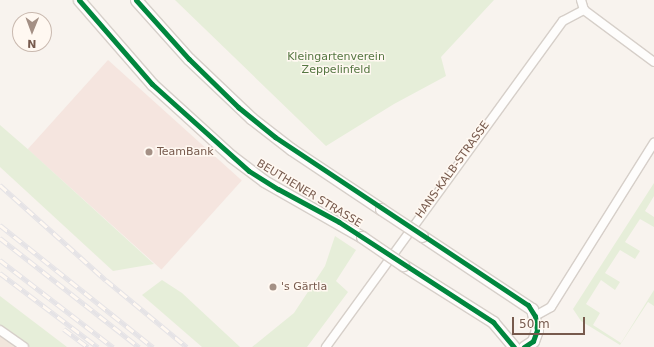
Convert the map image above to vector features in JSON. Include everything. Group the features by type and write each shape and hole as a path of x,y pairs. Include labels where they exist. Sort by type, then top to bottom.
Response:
{"main road":[{"name":"BEUTHENER STRASSE","path":"80,0 152,84 231,156 264,181 362,237 493,322 514,347"},
{"path":"136,0 189,60 251,118 291,149 519,298 532,309 538,330 533,341 524,347"}],"street":[{"path":"581,0 584,10 654,62"},
{"name":"HANS-KALB-STRASSE","path":"326,347 563,22 584,10"},
{"path":"535,316 551,307 654,143"},
{"path":"0,330 24,347"}],"shaded area":[{"path":"108,60 242,180 161,270 28,149"},
{"path":"0,325 30,347 0,347"}],"green space":[{"name":"Kleingartenverein Zeppelinfeld","path":"175,0 494,0 441,57 446,76 394,104 326,146"},
{"path":"0,125 154,264 113,271 0,167"},
{"path":"654,183 654,196 645,211 654,217 654,227 640,219 625,242 640,251 635,259 620,250 605,273 620,282 615,290 601,280 586,304 600,313 593,325 621,343 654,290 654,306 648,302 620,345 581,321 573,309"},
{"path":"335,236 356,250 336,281 348,292 307,347 252,347 294,313 325,266"},
{"path":"162,280 182,293 240,347 202,347 142,295"},
{"path":"0,296 67,347 30,347 0,325"}],"railway":[{"path":"0,185 106,280 187,347"},
{"path":"0,225 153,347"},
{"path":"0,238 139,347"},
{"path":"0,260 113,347"},
{"path":"0,273 98,347"},
{"path":"64,329 88,347"}],"cycle path":[{"path":"79,0 152,84 249,171 278,189 339,222 493,322 514,347"},
{"path":"136,0 189,59 238,107 275,137 528,305 535,316 537,330 533,341 524,347"}],"place":[{"name":"TeamBank","path":"149,152"},
{"name":"'s Gärtla","path":"273,287"}]}
